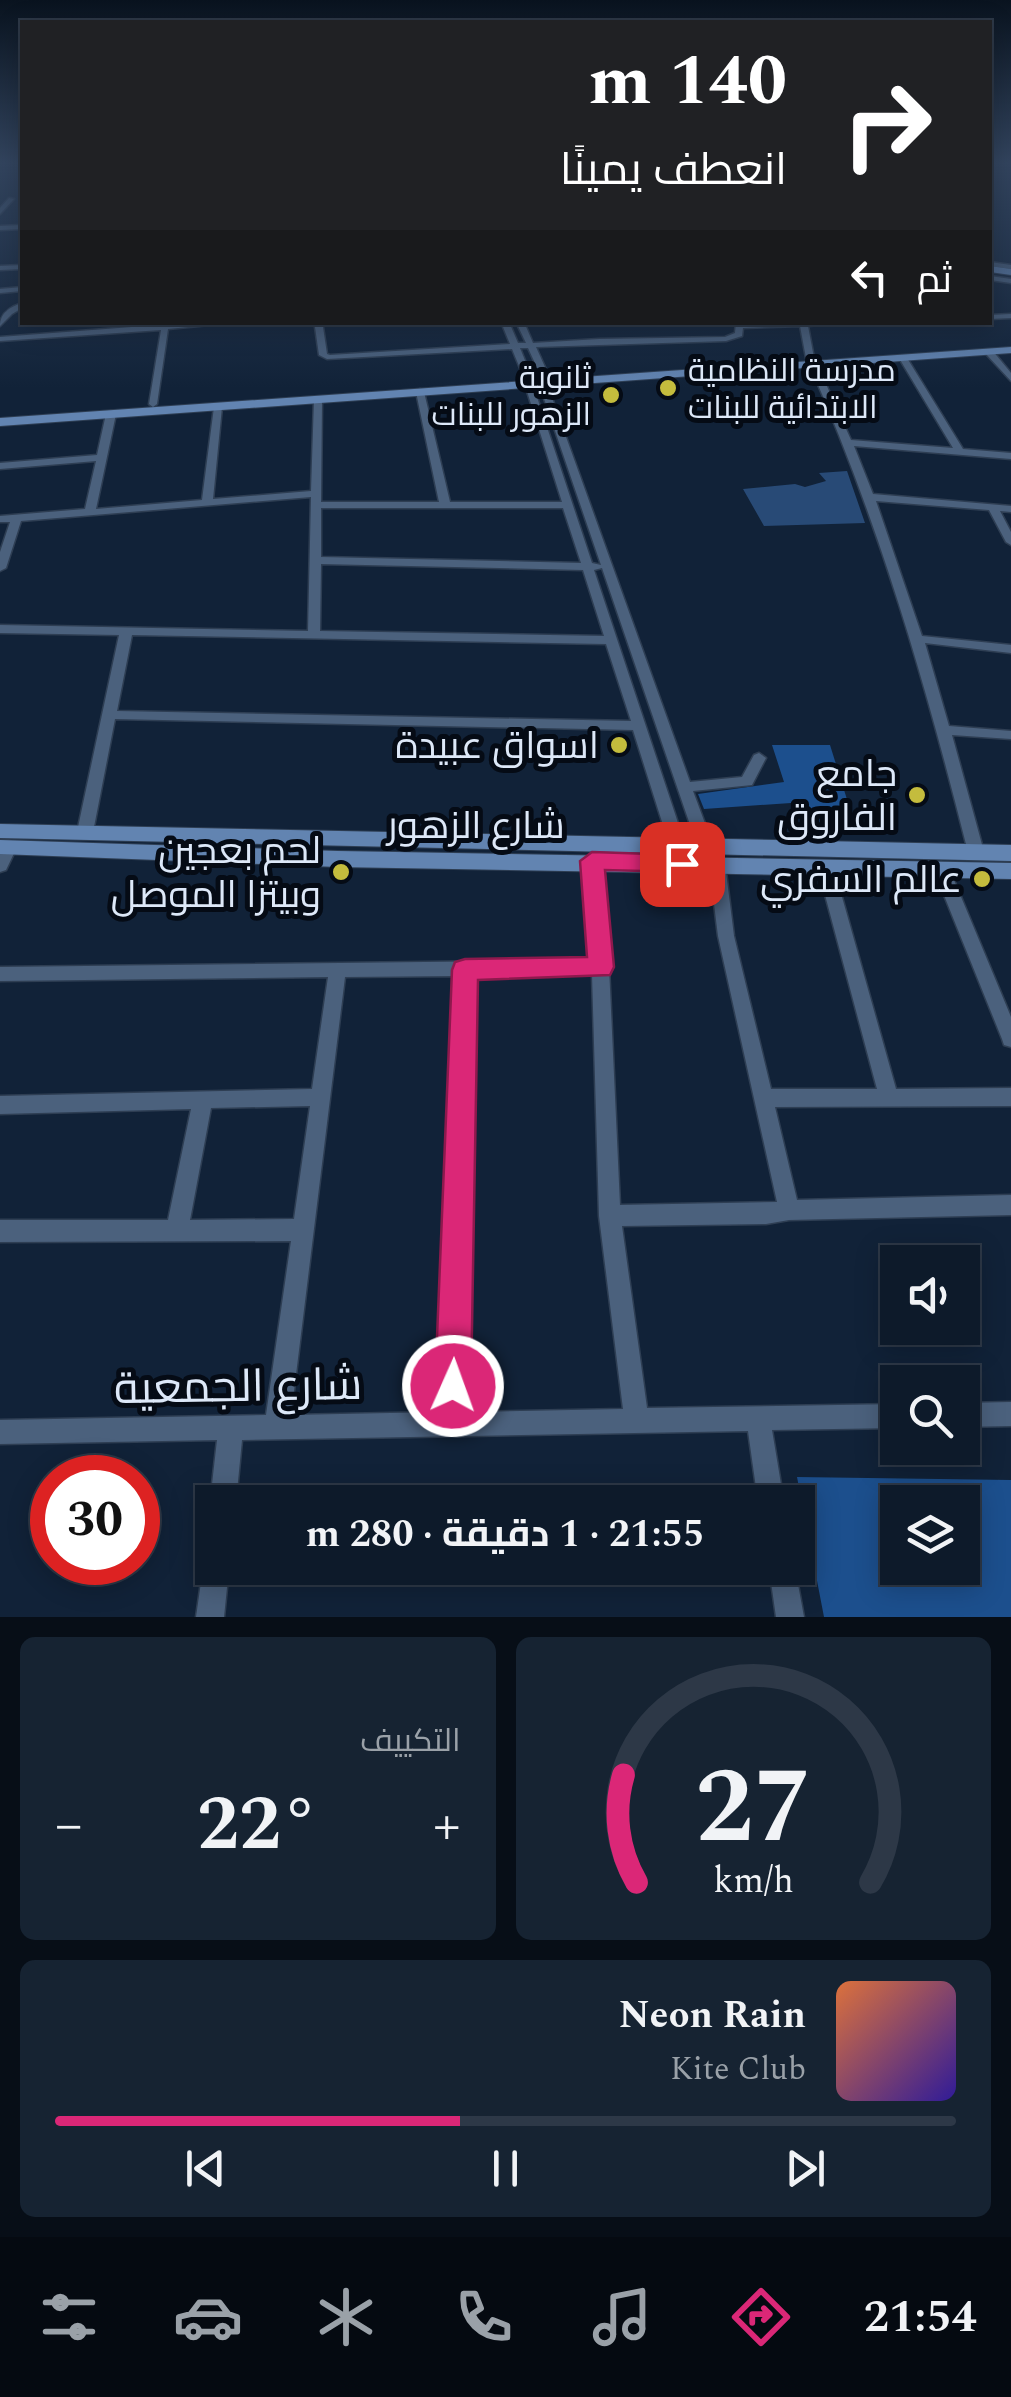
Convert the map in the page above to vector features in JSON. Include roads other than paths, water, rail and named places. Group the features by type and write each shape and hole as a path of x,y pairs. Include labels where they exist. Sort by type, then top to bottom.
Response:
{"street":[{"path":"0,324 20,306"},
{"path":"113,333 115,325"},
{"path":"320,325 325,357 613,337 669,342 730,338 739,334 740,325"},
{"path":"506,325 538,383 711,854 789,1210"},
{"path":"521,325 531,345 568,504 676,844"},
{"path":"666,325 669,342"},
{"path":"802,325 811,361 870,497 918,639 976,852"},
{"path":"0,339 186,326"},
{"path":"153,404 165,330"},
{"path":"811,361 989,352 1011,347"},
{"path":"72,413 111,414 318,400 1011,347"},
{"path":"989,352 1011,378"},
{"path":"903,358 960,452"},
{"path":"0,418 153,404 562,383 674,371"},
{"path":"420,392 445,504"},
{"path":"314,635 318,400"},
{"path":"208,503 218,407"},
{"path":"90,512 111,414"},
{"path":"848,444 1011,456"},
{"path":"0,466 102,458"},
{"path":"870,497 1011,509"},
{"path":"0,520 208,503 316,500 568,504"},
{"path":"993,507 1011,542"},
{"path":"0,568 18,518"},
{"path":"315,560 606,567"},
{"path":"0,630 611,640"},
{"path":"85,832 126,632"},
{"path":"918,639 1011,649"},
{"path":"109,715 639,726"},
{"path":"944,730 1011,734"},
{"path":"684,787 747,782 759,758"},
{"name":"شارع الزهور","path":"2,848 85,832 592,861 711,854 1011,853"},
{"name":"شارع الزهور","path":"2,848 676,844 711,854 824,865 1011,872"},
{"path":"592,861 610,1216 637,1421"},
{"path":"824,865 889,1098"},
{"path":"940,868 1011,1038"},
{"path":"0,974 600,967"},
{"path":"452,1424 465,970"},
{"path":"278,1427 338,972"},
{"path":"0,1105 320,1096"},
{"path":"764,1098 1011,1097"},
{"path":"176,1230 203,1100"},
{"path":"610,1216 1011,1204"},
{"path":"0,1230 304,1230"},
{"path":"980,1415 1011,1414"},
{"name":"شارع الجمعية","path":"0,1432 880,1416"},
{"path":"758,1419 768,1485"},
{"path":"225,1485 232,1428"},
{"path":"210,1617 214,1585"},
{"path":"785,1585 790,1617"}],"place":[{"name":"مدرسة النظامية الابتدائية للبنات","path":"668,388"},
{"name":"ثانوية الزهور للبنات","path":"611,395"},
{"name":"اسواق عبيدة","path":"619,745"},
{"name":"جامع الفاروق","path":"917,795"},
{"name":"لحم بعجين وبيتزا الموصل","path":"341,872"},
{"name":"عالم السفري","path":"982,879"}]}
